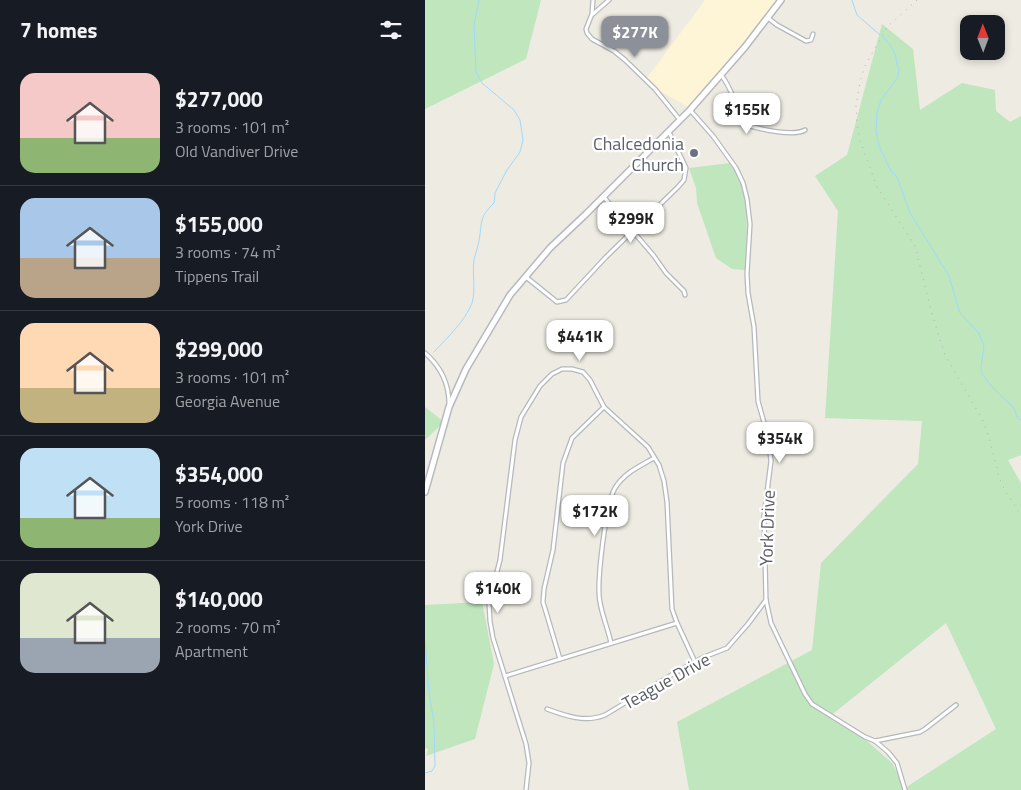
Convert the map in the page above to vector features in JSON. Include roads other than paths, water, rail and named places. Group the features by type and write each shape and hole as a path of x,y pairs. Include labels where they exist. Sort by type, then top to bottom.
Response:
{"main road":[{"path":"425,492 449,407 466,369 510,295 550,248 680,121 745,48 781,0"}],"street":[{"path":"593,0 592,14 586,29 592,39 614,51 625,60 655,90 680,121"},
{"path":"592,14 609,0"},
{"path":"768,18 806,41 811,40 813,34"},
{"path":"721,75 731,90 738,110 747,125 789,132 802,132 805,130"},
{"name":"York Drive","path":"690,110 722,147 736,168 743,183 748,204 750,224 747,274 748,294 754,327 758,401 771,456 765,516 766,600 771,623 805,694 813,704 865,737 875,741 887,752 897,763 905,790"},
{"path":"526,276 557,302 566,300 605,257 684,180 686,174 685,165 669,132"},
{"path":"603,196 685,294"},
{"path":"425,353 436,364 445,378 449,396 449,407"},
{"path":"526,790 529,763 526,744 493,638 489,603 500,560 515,440 521,417 540,386 552,374 562,369 583,372 590,380 605,407 648,447 654,458 664,481 667,502 672,609 695,662"},
{"path":"560,659 543,602 553,550 563,463 572,438 605,407"},
{"path":"611,643 600,601 599,582 609,503 616,486 625,476 654,458"},
{"name":"Teague Drive","path":"547,709 567,717 597,718 695,662 727,648 766,600"},
{"path":"505,676 677,623"},
{"path":"875,741 920,732 956,705"}],"waterway":[{"path":"434,352 461,323 472,303 474,260 481,222 494,203 495,193 507,170 520,152 523,140 520,120 514,110 482,83 476,72 474,25 479,0"},
{"path":"852,0 857,15 880,35"},
{"path":"883,37 893,50 899,68 898,77 881,100 877,113 876,131 879,146 891,171 897,177 910,213 949,276 960,313 979,333 984,346 982,374 993,388 1014,408 1017,417 1021,420"},
{"path":"425,641 429,693 434,723 435,766 432,771 425,773"}],"railway":[{"path":"917,0 887,27 865,66 856,106 860,141 877,187 915,246 932,314 945,355 982,419 989,437 999,477 1005,491 1021,515"}],"place":[{"name":"Chalcedonia Church","path":"694,153"}]}
